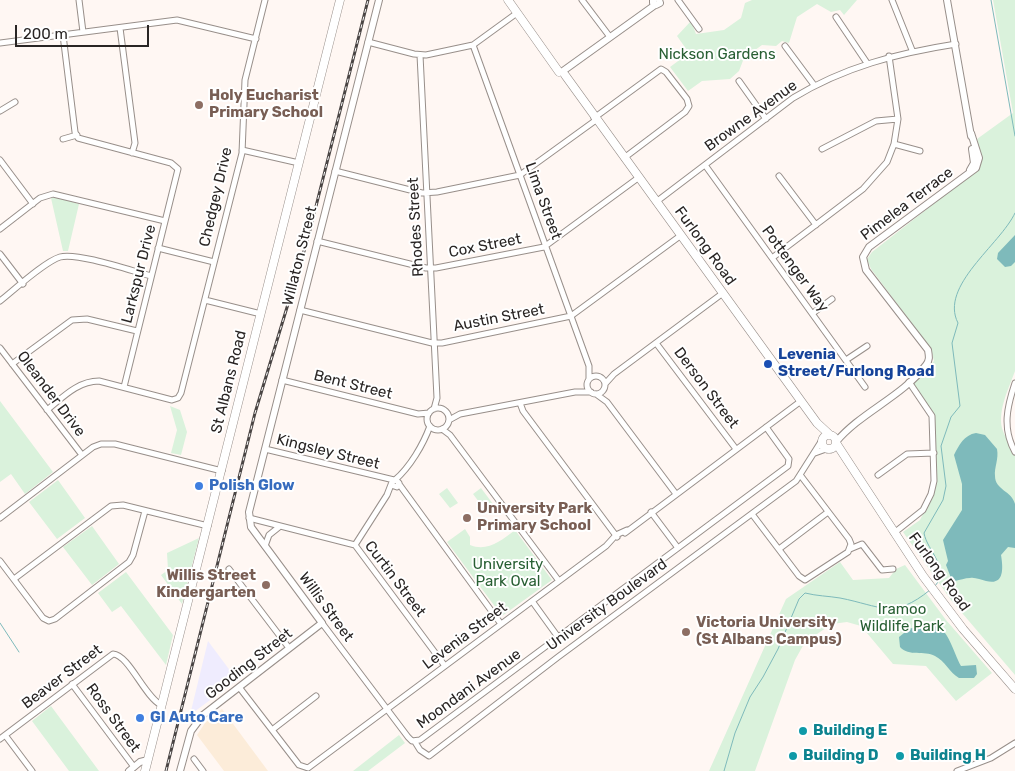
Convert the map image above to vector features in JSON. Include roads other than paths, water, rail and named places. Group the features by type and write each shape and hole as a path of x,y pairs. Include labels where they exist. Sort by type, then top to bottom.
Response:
{"main road":[{"name":"St Albans Road","path":"145,771 299,164 338,0"},
{"name":"Furlong Road","path":"508,0 817,423 849,464 923,576 1015,689"},
{"path":"830,439 828,449 823,446 830,439"},
{"name":"Furlong Road","path":"828,449 849,464"}],"street":[{"path":"78,0 83,32"},
{"name":"Chedgey Drive","path":"124,387 172,400 178,398 181,393 242,150 245,80 265,0"},
{"name":"Willaton Street","path":"248,518 379,0"},
{"path":"582,0 610,37"},
{"path":"678,0 699,29"},
{"path":"892,0 912,50"},
{"path":"947,0 956,44"},
{"path":"563,73 646,11 656,1"},
{"path":"368,42 420,55 473,45 517,13"},
{"path":"836,17 867,63"},
{"path":"0,43 177,20 256,39"},
{"path":"63,35 76,135 85,142 132,153 135,143 120,28"},
{"name":"Browne Avenue","path":"656,202 766,119 814,86 867,63 889,56 912,50 956,44"},
{"name":"Pimelea Terrace","path":"830,439 845,431 909,382 927,364 930,357 928,350 866,270 863,257 869,247 965,175 972,172 976,163 956,44"},
{"name":"Lima Street","path":"473,45 589,366 588,381"},
{"path":"785,46 814,86"},
{"name":"Rhodes Street","path":"420,55 437,398 434,408"},
{"path":"772,258 873,180 887,162 894,144 898,119 889,56"},
{"path":"335,172 428,194 520,175 661,69 666,72 687,99 690,106 685,112 624,158"},
{"path":"739,81 766,119"},
{"path":"0,111 16,102"},
{"path":"822,149 876,121 898,119"},
{"path":"62,139 76,135"},
{"path":"894,144 920,151"},
{"path":"242,150 299,164"},
{"name":"Larkspur Drive","path":"124,387 178,171 177,166 173,164 132,153"},
{"path":"0,160 33,204"},
{"name":"Pottenger Way","path":"705,165 865,387"},
{"path":"779,176 816,225"},
{"name":"Cox Street","path":"317,241 430,269 546,246 638,178"},
{"path":"0,229 44,196 58,194 165,221"},
{"name":"Austin Street","path":"300,310 434,343 571,316 680,236"},
{"path":"158,248 214,262"},
{"path":"0,254 23,284"},
{"path":"0,301 54,260 66,256 151,276"},
{"path":"593,393 605,387 614,374 723,293"},
{"path":"813,314 832,299"},
{"path":"205,300 261,314"},
{"path":"12,364 72,320 87,319 137,332"},
{"name":"Derson Street","path":"656,342 736,449"},
{"path":"846,360 867,346"},
{"name":"Oleander Drive","path":"0,348 82,455"},
{"name":"Lima Street","path":"589,366 600,377 605,387"},
{"path":"575,392 588,381 614,374"},
{"name":"Bent Street","path":"282,380 428,416"},
{"path":"47,410 82,383 99,381 124,387"},
{"path":"588,381 593,393"},
{"path":"894,533 919,514 932,494 934,453 932,416 909,382"},
{"path":"1015,383 1006,420 1007,432 1015,452"},
{"path":"605,387 607,402"},
{"path":"355,545 432,428 428,416 434,408 442,408 448,413 460,414 575,392 593,393 607,402 676,494"},
{"name":"Rhodes Street","path":"437,398 442,408"},
{"name":"Levenia Street","path":"272,730 299,765 308,768 801,401"},
{"path":"520,403 523,411 616,537"},
{"path":"445,428 449,420 448,413"},
{"path":"449,420 460,414"},
{"name":"Moondani Avenue","path":"386,709 408,738 415,742 424,738 548,646 557,636 569,630 667,557 677,547 689,541 788,466 789,459 766,427"},
{"path":"432,428 445,428"},
{"path":"445,428 559,581"},
{"name":"University Boulevard","path":"415,742 420,750 429,756 558,657 752,514 800,476 810,457 830,439"},
{"path":"0,518 97,445 115,444 222,471"},
{"name":"Kingsley Street","path":"265,449 385,479 395,484 502,624"},
{"path":"810,457 828,449"},
{"path":"878,475 908,454 934,453"},
{"path":"800,476 848,539 850,549"},
{"path":"14,579 107,508 120,505 208,526"},
{"path":"0,561 43,618 49,621 55,620 129,562 133,555 145,511"},
{"path":"651,512 677,547"},
{"path":"779,549 828,512"},
{"path":"752,514 805,580 818,574 850,549 862,544 882,570 892,569"},
{"name":"Curtin Street","path":"248,518 355,545 444,666"},
{"name":"Willis Street","path":"248,518 251,527 386,709"},
{"path":"265,546 269,535 279,527"},
{"path":"229,569 288,648"},
{"path":"532,601 557,636"},
{"name":"Gooding Street","path":"180,771 193,726 203,715 288,648 322,624"},
{"name":"Beaver Street","path":"0,739 110,655 115,654 122,657 152,699 162,705"},
{"name":"Ross Street","path":"72,684 131,769"},
{"path":"239,687 272,730 316,696"},
{"path":"6,735 32,771"},
{"path":"957,771 973,768 1015,743"},
{"path":"194,759 203,771"},
{"path":"131,769 140,762 148,760"}],"water":[{"path":"1015,235 1015,262 1011,266 1005,267 997,259 998,253"},
{"path":"976,433 985,435 997,449 996,481 1011,496 1015,504 1015,548 1008,547 1001,555 1002,570 1000,578 992,582 976,578 955,581 951,578 946,565 948,561 943,540 962,510 962,484 954,455 965,438"},
{"path":"931,622 942,629 950,641 961,666 976,665 977,674 974,678 959,678 935,656 926,653 908,652 900,647 899,637 909,629"}],"waterway":[{"path":"991,0 1015,136"},
{"path":"935,586 939,579 939,566 924,533 943,500 946,486 941,446 951,417 960,406 952,343 958,323 954,309 957,295 964,280 1015,213"},
{"path":"724,771 735,733 750,697 778,649 799,599 805,593 840,598 877,607 896,608 906,605 930,590"},
{"path":"0,623 19,652"}],"railway":[{"path":"166,771 255,413 308,238 368,0"}],"place":[{"name":"Holy Eucharist Primary School","path":"199,105"},
{"name":"Levenia Street/Furlong Road","path":"768,364"},
{"name":"Polish Glow","path":"199,486"},
{"name":"University Park Primary School","path":"467,518"},
{"name":"Willis Street Kindergarten","path":"266,585"},
{"name":"Victoria University (St Albans Campus)","path":"686,632"},
{"name":"GI Auto Care","path":"140,718"},
{"name":"Building E","path":"803,731"},
{"name":"Building D","path":"793,756"},
{"name":"Building H","path":"900,756"}],"park label":[{"name":"Nickson Gardens","path":"717,55"},
{"name":"University Park Oval","path":"508,574"},
{"name":"Iramoo Wildlife Park","path":"902,618"}]}
